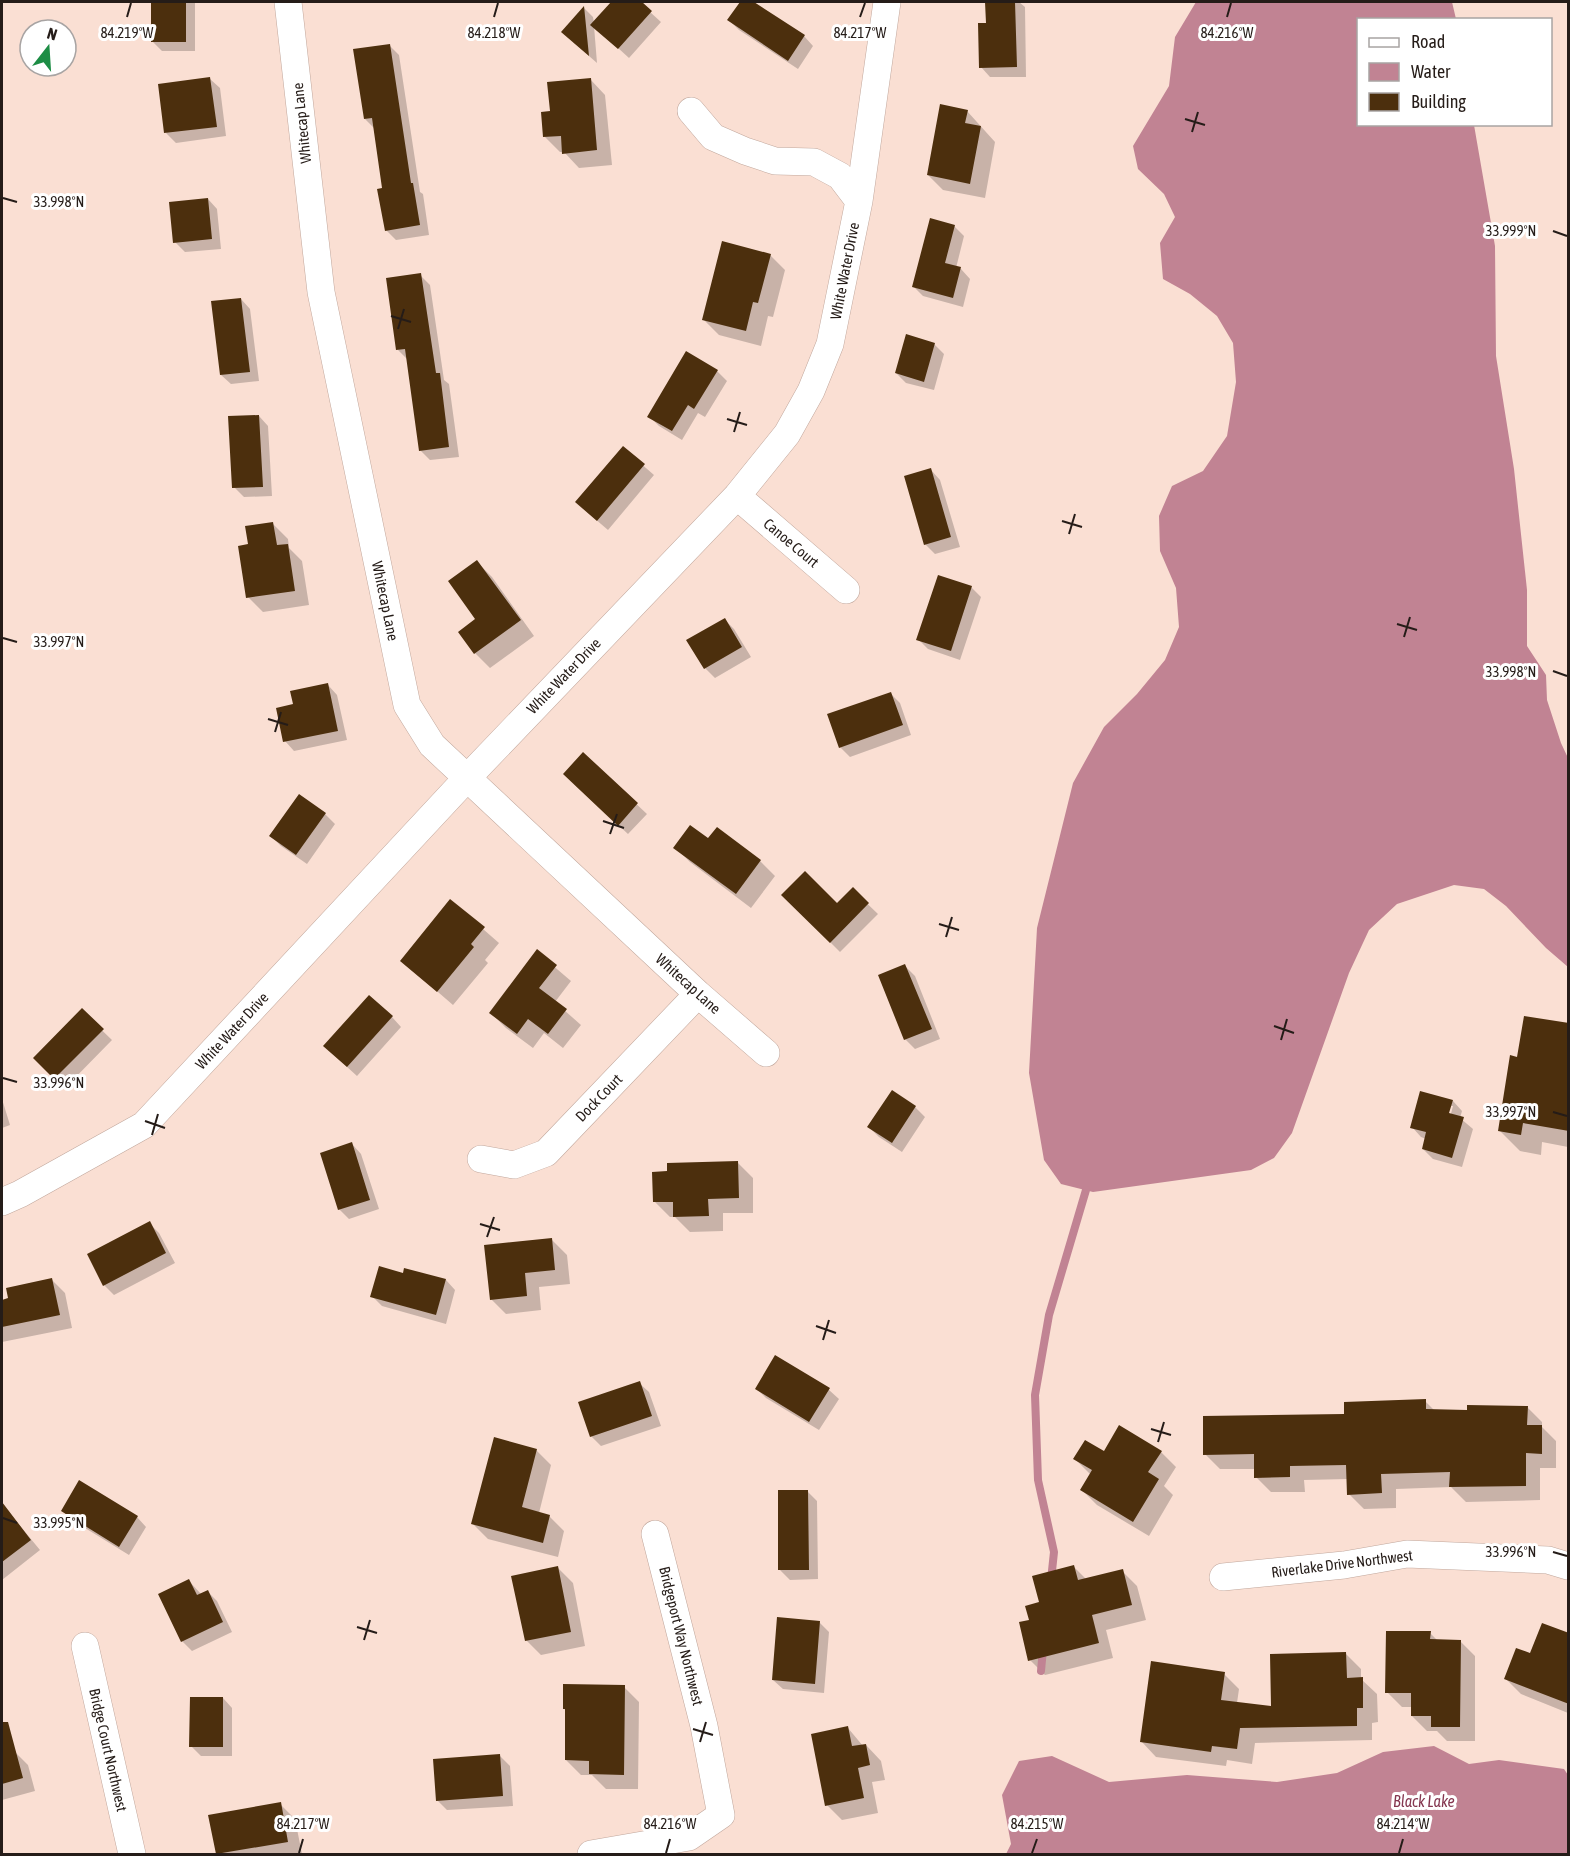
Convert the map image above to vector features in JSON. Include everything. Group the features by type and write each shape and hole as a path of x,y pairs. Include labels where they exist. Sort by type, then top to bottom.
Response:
{"street":[{"name":"Whitecap Lane","path":"288,2 321,292 407,705 432,745 698,994 766,1053"},
{"name":"White Water Drive","path":"2,1202 144,1125 468,777 737,496 787,434 811,391 830,344 859,201 887,2"},
{"path":"691,111 713,137 745,151 775,161 814,162 831,171 840,176 859,201"},
{"name":"Canoe Court","path":"737,496 846,590"},
{"name":"Dock Court","path":"481,1159 514,1165 546,1152 698,994"},
{"name":"Bridgeport Way Northwest","path":"591,1854 689,1837 721,1815 704,1726 655,1534"},
{"name":"Riverlake Drive Northwest","path":"1223,1577 1344,1565 1407,1554 1548,1560 1569,1566"},
{"name":"Bridge Court Northwest","path":"85,1646 132,1854"}],"water":[{"path":"1196,2 1452,2 1456,18 1357,18 1357,126 1474,126 1495,246 1496,356 1514,469 1527,590 1527,646 1546,675 1547,700 1568,758 1568,967 1546,948 1506,906 1484,889 1454,885 1397,904 1369,930 1349,973 1292,1133 1274,1158 1251,1170 1093,1192 1061,1184 1044,1160 1029,1073 1037,928 1073,783 1104,727 1137,694 1165,660 1179,627 1176,588 1160,551 1159,516 1172,486 1203,471 1227,436 1236,382 1233,343 1217,316 1190,294 1163,279 1160,243 1175,217 1164,194 1138,169 1133,146 1169,86 1175,37"},
{"name":"Black Lake","path":"1434,1746 1469,1764 1499,1760 1564,1769 1568,1775 1568,1854 1006,1854 1011,1844 1002,1795 1019,1761 1052,1756 1109,1782 1187,1775 1277,1782 1337,1773 1383,1752"}],"building":[{"path":"151,2 186,2 186,42 151,42"},
{"path":"611,2 642,2 652,11 618,49 590,25"},
{"path":"740,2 754,2 805,35 788,61 727,20"},
{"path":"985,2 1015,2 1017,67 979,68 978,23 986,23"},
{"path":"584,6 589,56 561,32"},
{"path":"390,44 411,183 413,183 420,225 385,231 377,189 382,188 372,118 364,119 353,49"},
{"path":"210,77 217,127 164,133 158,84"},
{"path":"591,78 597,150 562,154 561,136 543,137 541,112 550,111 547,82"},
{"path":"940,104 968,110 965,123 981,126 970,184 927,175"},
{"path":"208,198 212,239 173,243 169,202"},
{"path":"930,218 955,225 945,263 961,267 953,298 912,287"},
{"path":"722,241 771,254 758,303 753,302 746,331 702,320"},
{"path":"421,273 436,373 440,373 449,447 419,451 405,349 396,350 386,278"},
{"path":"241,298 250,372 220,375 211,301"},
{"path":"906,334 935,343 924,382 895,373"},
{"path":"686,351 718,370 694,409 688,405 672,431 647,417"},
{"path":"259,415 263,487 232,488 228,416"},
{"path":"623,446 645,464 597,521 575,502"},
{"path":"931,468 951,537 924,545 904,476"},
{"path":"273,522 277,545 288,544 295,591 246,598 238,546 248,544 245,526"},
{"path":"477,560 521,620 474,654 458,632 475,619 448,581"},
{"path":"938,575 972,586 951,651 916,640"},
{"path":"725,618 742,647 704,669 686,640"},
{"path":"328,683 338,731 283,742 276,708 293,704 290,691"},
{"path":"891,692 903,725 839,748 827,714"},
{"path":"583,752 638,803 618,826 563,774"},
{"path":"299,794 326,813 296,855 269,836"},
{"path":"690,825 708,838 717,827 761,860 736,894 673,848"},
{"path":"805,871 837,903 853,887 869,903 830,943 781,895"},
{"path":"450,899 485,927 471,944 474,947 437,992 400,961"},
{"path":"537,949 557,965 539,988 567,1009 548,1034 528,1019 517,1034 489,1013"},
{"path":"905,964 932,1029 904,1040 878,975"},
{"path":"369,995 393,1016 347,1067 323,1046"},
{"path":"82,1008 104,1029 54,1079 33,1058"},
{"path":"1524,1016 1569,1023 1569,1131 1523,1123 1521,1135 1498,1131 1510,1055 1517,1057"},
{"path":"892,1090 916,1106 892,1143 867,1127"},
{"path":"1420,1091 1453,1100 1449,1113 1464,1117 1452,1158 1422,1149 1426,1132 1410,1128"},
{"path":"352,1142 370,1200 338,1210 320,1153"},
{"path":"738,1161 739,1198 708,1199 709,1216 673,1217 673,1202 653,1202 652,1172 667,1171 667,1163"},
{"path":"150,1221 166,1253 103,1286 87,1254"},
{"path":"552,1238 555,1270 525,1273 527,1296 490,1300 484,1245"},
{"path":"379,1266 403,1273 404,1268 446,1279 436,1315 370,1297"},
{"path":"52,1278 60,1315 2,1327 2,1300 8,1298 6,1288"},
{"path":"775,1355 830,1388 809,1422 755,1389"},
{"path":"640,1381 652,1416 590,1437 578,1402"},
{"path":"1426,1399 1426,1409 1467,1410 1467,1405 1528,1406 1527,1425 1542,1425 1542,1454 1526,1453 1526,1486 1449,1487 1450,1472 1381,1474 1382,1493 1347,1495 1346,1465 1290,1466 1290,1477 1254,1478 1254,1454 1203,1455 1203,1416 1344,1414 1344,1402"},
{"path":"1119,1425 1162,1451 1148,1472 1159,1479 1133,1522 1080,1490 1092,1470 1073,1459 1085,1440 1104,1451"},
{"path":"494,1437 537,1449 522,1507 550,1515 543,1543 471,1524"},
{"path":"79,1480 138,1516 119,1547 61,1511"},
{"path":"778,1490 808,1490 809,1570 778,1570"},
{"path":"2,1502 31,1540 2,1562"},
{"path":"1074,1565 1078,1580 1123,1569 1132,1605 1092,1615 1099,1643 1028,1661 1019,1622 1029,1620 1025,1606 1039,1602 1032,1576"},
{"path":"558,1566 571,1632 525,1641 511,1576"},
{"path":"189,1579 197,1595 208,1590 223,1622 181,1642 158,1594"},
{"path":"777,1617 820,1621 815,1684 772,1680"},
{"path":"1542,1623 1569,1633 1569,1704 1504,1679 1516,1648 1530,1653"},
{"path":"1386,1631 1431,1631 1430,1639 1461,1640 1460,1727 1431,1727 1431,1716 1411,1716 1411,1693 1385,1693"},
{"path":"1346,1652 1347,1678 1363,1677 1363,1708 1357,1708 1357,1726 1240,1728 1237,1749 1212,1746 1211,1752 1140,1742 1151,1661 1225,1672 1221,1700 1271,1706 1270,1654"},
{"path":"563,1684 625,1685 624,1775 589,1774 589,1761 565,1760"},
{"path":"190,1697 223,1697 223,1747 189,1747"},
{"path":"2,1722 8,1722 23,1778 2,1784"},
{"path":"848,1726 852,1746 866,1744 870,1765 858,1768 864,1798 825,1806 811,1734"},
{"path":"500,1754 503,1796 436,1801 433,1759"},
{"path":"281,1802 288,1842 216,1854 208,1815"}],"waterway":[{"path":"1051,1580 1054,1552 1038,1480 1035,1395 1049,1315 1086,1190"},
{"path":"1041,1671 1043,1649"}]}
